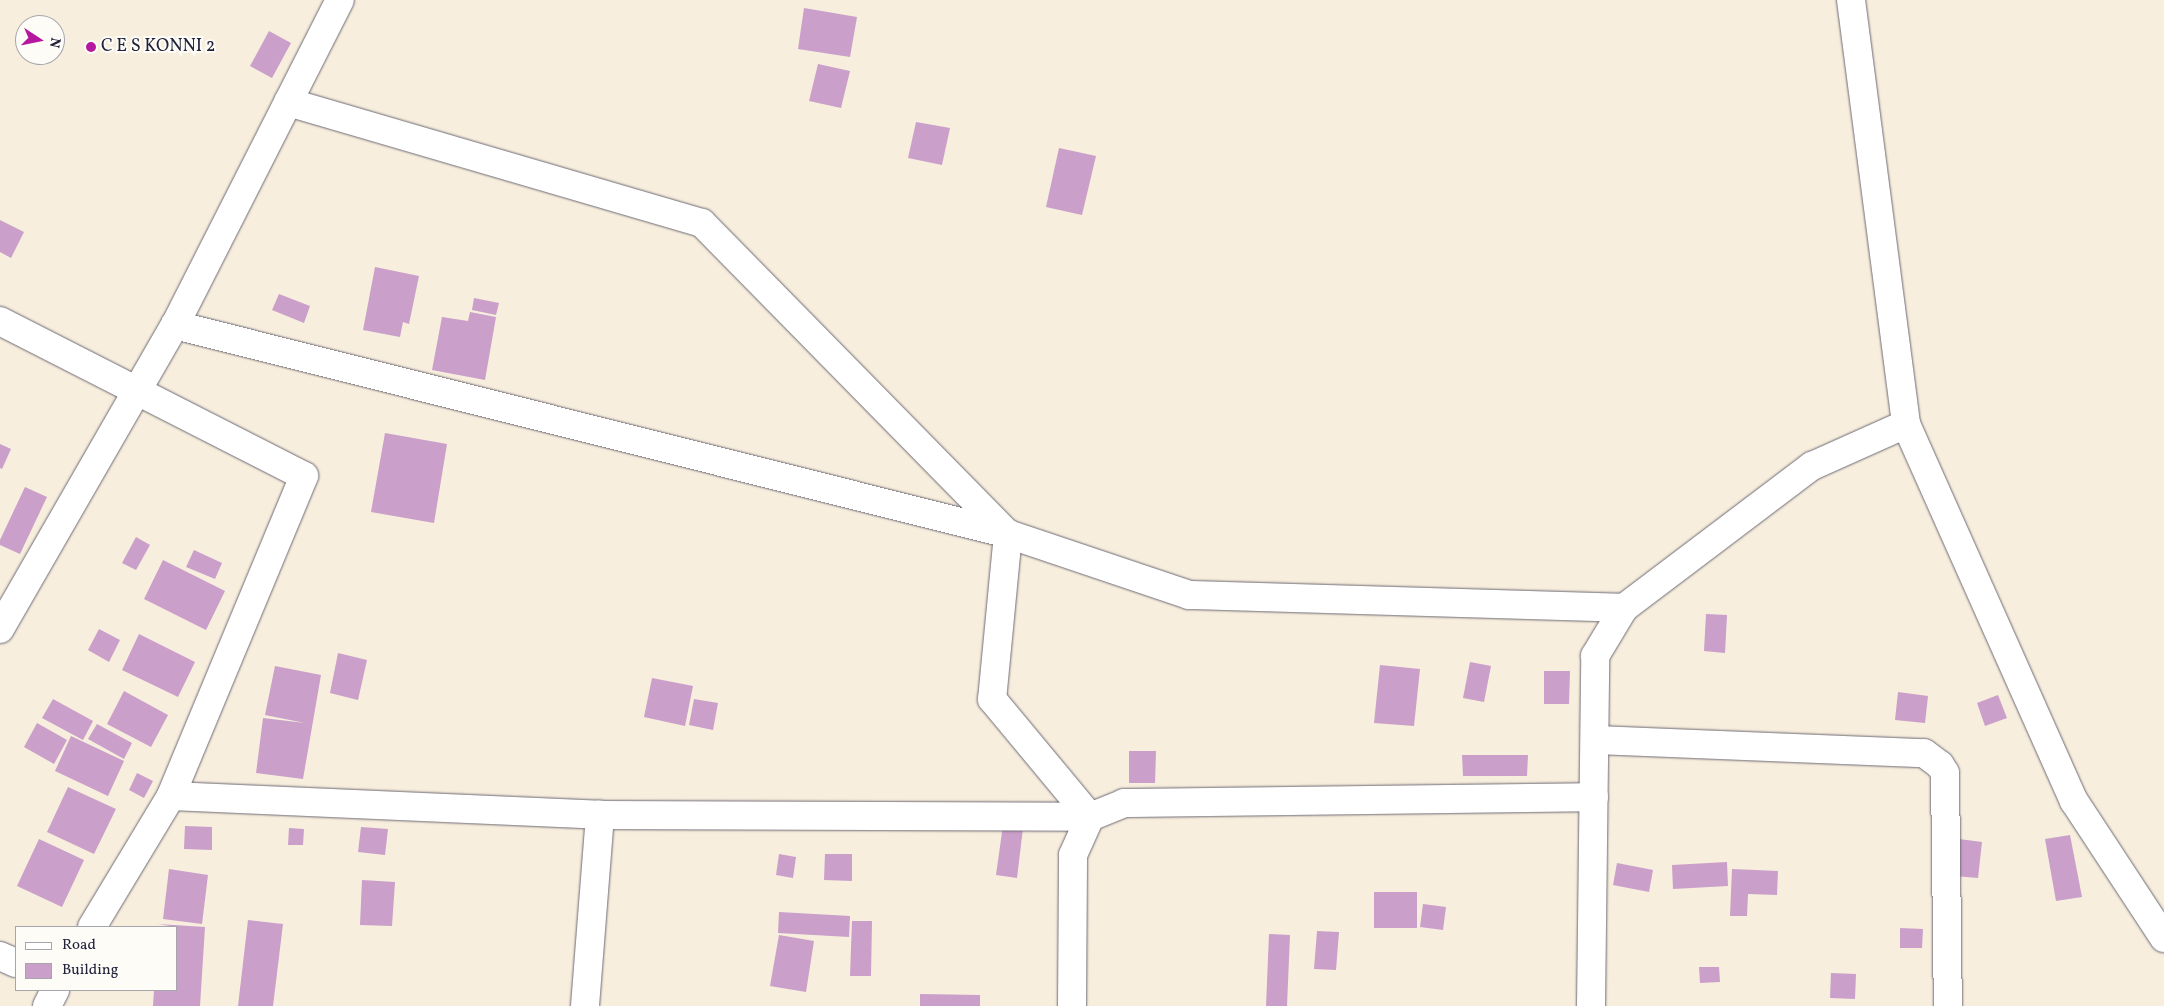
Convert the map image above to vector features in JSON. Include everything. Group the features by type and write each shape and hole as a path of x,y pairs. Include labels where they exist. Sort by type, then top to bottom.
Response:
{"street":[{"path":"3,615 175,325 340,0"},
{"path":"1851,0 1906,424 2074,801 2164,938"},
{"path":"288,102 702,223 1008,534"},
{"path":"0,321 135,392 304,476 171,796 93,926"},
{"path":"175,325 1008,534 1188,595 1624,608"},
{"path":"1591,1006 1596,740 1595,656 1624,608 1812,466 1906,424"},
{"path":"1008,534 992,699 1090,818"},
{"path":"1596,740 1924,753 1940,765 1945,773 1948,1006"},
{"path":"171,796 600,815 1090,818 1124,803 1594,797"},
{"path":"585,1006 600,815"},
{"path":"1072,1006 1073,855 1090,818"},
{"path":"0,956 15,963"},
{"path":"47,1006 54,991"}],"building":[{"path":"804,8 857,17 850,57 798,49"},
{"path":"269,31 291,43 272,78 250,66"},
{"path":"818,64 850,71 841,108 809,101"},
{"path":"916,122 950,128 942,165 908,158"},
{"path":"1059,148 1096,156 1082,215 1046,207"},
{"path":"0,220 24,232 11,258 0,252"},
{"path":"375,267 419,276 409,324 403,322 400,337 363,330"},
{"path":"279,294 310,306 304,323 272,310"},
{"path":"474,298 499,303 496,315 472,310"},
{"path":"470,312 496,317 485,380 432,370 442,317 468,321"},
{"path":"385,433 447,444 434,523 371,512"},
{"path":"0,444 11,449 2,469 0,468"},
{"path":"25,487 47,497 20,554 0,545 0,540"},
{"path":"136,537 150,545 136,570 122,563"},
{"path":"194,550 222,563 215,579 186,567"},
{"path":"163,560 225,591 206,630 144,599"},
{"path":"1706,614 1727,615 1725,653 1704,651"},
{"path":"99,629 120,640 109,662 88,650"},
{"path":"139,634 195,662 178,697 122,670"},
{"path":"338,653 367,660 358,700 330,693"},
{"path":"1470,662 1491,666 1484,702 1463,698"},
{"path":"1380,665 1420,669 1414,726 1374,723"},
{"path":"275,666 321,675 303,779 256,773 263,718 305,723 265,715"},
{"path":"1544,671 1570,671 1569,704 1544,704"},
{"path":"652,678 693,686 685,726 644,717"},
{"path":"124,691 168,715 151,747 107,724"},
{"path":"1898,692 1928,696 1925,723 1895,720"},
{"path":"1998,695 2007,718 1985,726 1977,703"},
{"path":"53,699 93,721 83,740 42,718"},
{"path":"694,699 718,703 713,730 689,725"},
{"path":"37,723 67,740 54,764 24,747"},
{"path":"97,724 132,743 124,759 88,739"},
{"path":"71,736 124,761 108,796 55,771"},
{"path":"1129,751 1156,751 1155,783 1129,783"},
{"path":"1462,755 1528,755 1527,776 1463,776"},
{"path":"137,773 153,781 144,798 129,790"},
{"path":"68,787 116,809 94,854 47,832"},
{"path":"1003,825 1023,828 1017,878 996,875"},
{"path":"185,826 212,827 212,850 184,849"},
{"path":"361,827 388,829 385,855 358,852"},
{"path":"289,828 304,829 303,845 288,845"},
{"path":"2070,835 2082,897 2056,901 2045,839"},
{"path":"39,839 84,860 62,907 17,886"},
{"path":"1959,839 1982,842 1978,878 1954,876"},
{"path":"779,854 796,857 793,878 776,875"},
{"path":"825,854 852,854 852,881 824,880"},
{"path":"1727,862 1728,886 1673,889 1672,865"},
{"path":"1617,863 1653,870 1649,892 1613,885"},
{"path":"169,869 208,875 202,924 163,919"},
{"path":"1732,869 1778,871 1777,895 1748,894 1747,916 1730,916"},
{"path":"362,880 395,882 392,926 360,925"},
{"path":"1374,892 1417,892 1417,928 1374,928"},
{"path":"1423,904 1446,907 1443,930 1420,927"},
{"path":"779,912 850,916 849,937 778,933"},
{"path":"248,920 283,924 273,1006 238,1006"},
{"path":"852,921 872,921 871,976 850,976"},
{"path":"158,924 205,927 200,1006 153,1006 154,991 178,991 178,926"},
{"path":"1900,928 1923,929 1922,948 1900,948"},
{"path":"1317,931 1339,932 1336,970 1314,969"},
{"path":"1269,934 1290,935 1287,1006 1266,1006"},
{"path":"779,935 814,941 806,992 770,986"},
{"path":"1699,967 1719,967 1720,982 1700,983"},
{"path":"1831,973 1856,974 1855,999 1830,998"},
{"path":"920,994 980,995 980,1006 920,1006"}],"place":[{"name":"C E S KONNI 2","path":"91,47"}]}
